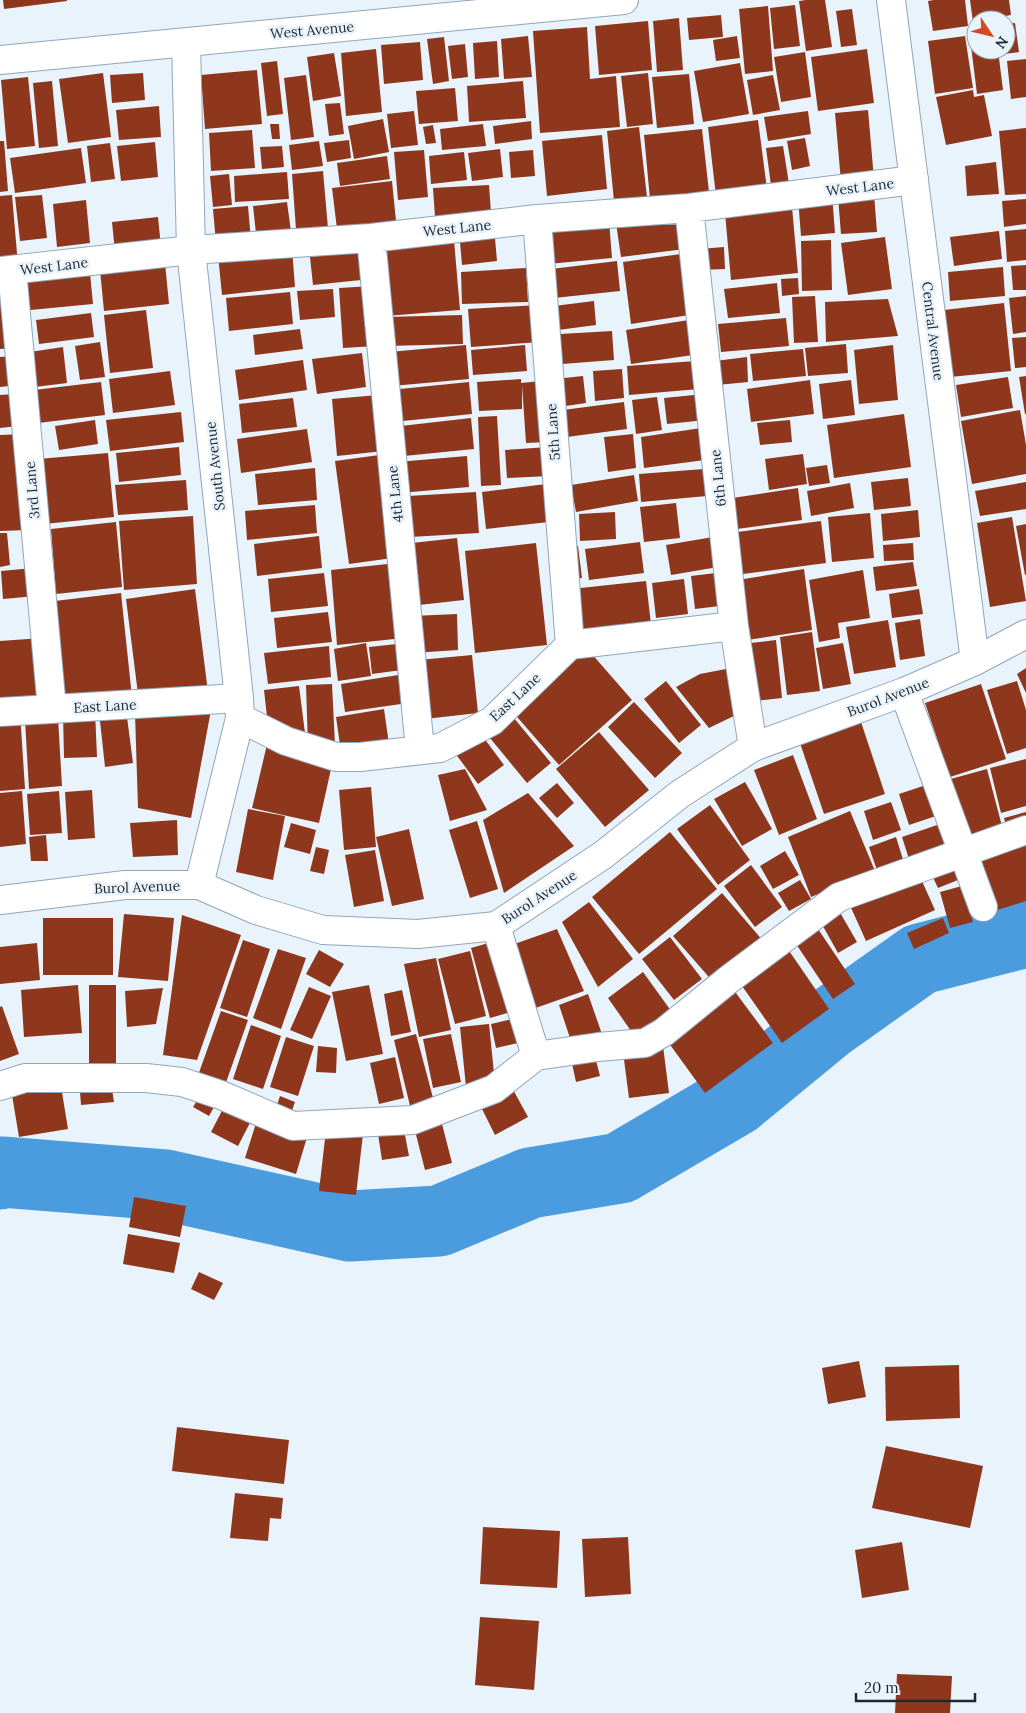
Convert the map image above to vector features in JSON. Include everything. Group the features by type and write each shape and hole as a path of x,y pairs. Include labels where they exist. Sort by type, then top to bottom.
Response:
{"street":[{"name":"West Avenue","path":"0,60 624,0"},
{"name":"Central Avenue","path":"891,0 975,661"},
{"name":"South Avenue","path":"186,42 191,250 239,708 200,885"},
{"name":"West Lane","path":"6,271 191,250 371,238 537,220 690,208 914,180"},
{"name":"6th Lane","path":"690,208 734,626 752,747"},
{"name":"5th Lane","path":"537,220 570,645"},
{"name":"4th Lane","path":"371,238 420,750"},
{"name":"3rd Lane","path":"6,271 52,709"},
{"path":"570,645 734,626"},
{"name":"Burol Avenue","path":"0,900 125,884 200,885 256,910 323,930 418,934 496,926 603,855 680,794 752,747 904,692 975,661 1026,634"},
{"name":"East Lane","path":"0,712 52,709 239,708 286,741 336,756 360,757 440,748 492,721 570,645"},
{"path":"904,692 983,907"},
{"path":"0,1086 25,1078 146,1078 182,1082 222,1094 293,1126 413,1120 494,1088 536,1056 598,1047 645,1043 664,1032 728,980 839,897 1026,830"},
{"path":"496,926 536,1056"}],"building":[{"path":"3,0 67,0 67,1 4,9"},
{"path":"825,0 832,47 806,51 799,1"},
{"path":"965,0 966,26 933,31 928,1"},
{"path":"970,0 1009,0 1010,10 971,10"},
{"path":"795,5 800,46 774,49 770,8"},
{"path":"768,6 773,71 745,74 739,9"},
{"path":"852,9 857,45 841,47 836,11"},
{"path":"721,15 723,37 689,40 687,18"},
{"path":"679,18 683,70 657,72 653,21"},
{"path":"648,21 652,70 599,75 595,26"},
{"path":"587,27 590,79 616,76 620,127 540,133 533,31"},
{"path":"1016,30 1019,52 1016,52"},
{"path":"528,36 532,77 504,79 501,39"},
{"path":"737,36 740,58 716,61 713,40"},
{"path":"965,36 966,60 969,60 973,88 935,94 928,41"},
{"path":"444,37 449,81 433,84 427,39"},
{"path":"497,41 499,77 475,79 473,43"},
{"path":"420,42 423,80 384,84 381,45"},
{"path":"465,44 468,77 452,79 448,46"},
{"path":"376,49 382,112 346,116 341,53"},
{"path":"867,49 874,103 818,111 811,57"},
{"path":"805,52 811,97 781,102 774,57"},
{"path":"334,53 341,96 313,101 307,57"},
{"path":"1026,59 1026,97 1011,99 1007,61"},
{"path":"973,60 999,60 1003,90 977,94"},
{"path":"277,61 283,114 267,116 261,63"},
{"path":"740,63 749,114 703,122 694,71"},
{"path":"257,70 262,124 205,129 201,75"},
{"path":"103,73 111,137 68,143 59,79"},
{"path":"143,73 145,100 112,103 110,75"},
{"path":"648,73 653,124 627,127 621,76"},
{"path":"689,74 694,124 657,128 652,77"},
{"path":"306,75 314,137 291,140 284,78"},
{"path":"773,75 780,110 753,115 747,80"},
{"path":"28,77 35,146 7,149 1,80"},
{"path":"52,81 58,146 39,148 33,83"},
{"path":"523,81 526,118 469,122 467,86"},
{"path":"455,88 458,121 419,124 416,91"},
{"path":"973,90 974,97 984,95 992,136 946,145 936,97"},
{"path":"340,103 344,134 329,136 325,104"},
{"path":"159,106 161,137 119,140 116,110"},
{"path":"868,110 874,179 841,182 835,113"},
{"path":"414,111 418,145 391,148 387,114"},
{"path":"808,111 811,134 768,141 764,117"},
{"path":"383,119 389,152 354,159 348,126"},
{"path":"758,120 767,189 716,196 708,127"},
{"path":"531,121 532,139 495,144 493,126"},
{"path":"270,124 279,124 280,139 272,139"},
{"path":"483,124 486,146 442,150 440,129"},
{"path":"433,125 436,143 426,144 423,127"},
{"path":"639,127 647,197 614,201 607,131"},
{"path":"1026,128 1026,194 1005,195 999,131"},
{"path":"702,129 709,192 650,199 644,135"},
{"path":"252,130 255,168 211,171 209,133"},
{"path":"602,135 607,189 547,196 542,141"},
{"path":"805,138 810,166 792,170 787,141"},
{"path":"349,140 351,158 327,162 324,143"},
{"path":"0,141 4,141 8,191 0,192"},
{"path":"319,141 323,166 292,170 289,145"},
{"path":"155,142 158,177 121,181 117,146"},
{"path":"110,143 115,179 91,182 87,146"},
{"path":"282,146 284,167 262,169 260,147"},
{"path":"783,146 790,190 772,193 766,148"},
{"path":"81,148 86,183 15,193 10,158"},
{"path":"500,149 503,177 472,181 468,153"},
{"path":"424,150 428,197 398,200 394,152"},
{"path":"533,150 535,176 511,178 509,152"},
{"path":"464,152 467,180 431,184 429,156"},
{"path":"387,156 390,179 340,186 337,163"},
{"path":"996,162 999,194 967,196 965,166"},
{"path":"323,171 329,240 297,243 292,174"},
{"path":"287,172 289,199 235,202 234,176"},
{"path":"229,174 232,205 213,207 210,176"},
{"path":"392,181 396,221 337,229 332,188"},
{"path":"489,185 491,213 435,217 433,188"},
{"path":"832,194 835,233 801,236 798,198"},
{"path":"874,194 877,232 841,234 838,197"},
{"path":"12,195 18,265 0,267 0,196"},
{"path":"42,195 47,238 20,241 15,197"},
{"path":"1026,199 1026,224 1004,227 1002,201"},
{"path":"86,200 90,243 57,247 53,204"},
{"path":"287,202 292,239 257,243 253,206"},
{"path":"248,206 251,240 216,243 213,209"},
{"path":"792,207 798,273 731,280 725,213"},
{"path":"681,215 685,249 621,257 616,223"},
{"path":"158,217 161,247 115,252 112,222"},
{"path":"609,220 612,258 548,264 544,226"},
{"path":"1026,229 1026,260 1007,262 1005,231"},
{"path":"999,231 1002,259 954,266 950,237"},
{"path":"885,237 892,289 848,295 841,243"},
{"path":"495,238 497,261 462,265 460,242"},
{"path":"454,240 460,310 386,316 380,247"},
{"path":"831,240 832,290 802,291 801,241"},
{"path":"724,247 725,269 701,270 699,249"},
{"path":"292,248 295,287 222,295 218,255"},
{"path":"359,252 361,280 313,285 310,257"},
{"path":"688,253 696,314 631,324 623,262"},
{"path":"617,261 620,291 554,298 551,269"},
{"path":"165,263 169,304 104,311 100,270"},
{"path":"1026,265 1026,290 1013,290 1011,266"},
{"path":"1003,267 1005,296 950,301 948,272"},
{"path":"526,268 528,302 462,304 461,272"},
{"path":"90,273 93,304 20,311 17,281"},
{"path":"798,278 799,294 782,296 781,279"},
{"path":"777,283 780,313 728,318 724,289"},
{"path":"372,286 376,346 343,348 339,288"},
{"path":"0,289 15,348 0,349"},
{"path":"333,289 335,317 300,320 297,291"},
{"path":"290,292 293,324 229,331 226,298"},
{"path":"815,296 818,342 794,343 792,297"},
{"path":"1026,296 1026,332 1013,334 1009,298"},
{"path":"888,299 898,336 826,342 825,302"},
{"path":"594,301 596,325 558,330 554,306"},
{"path":"1004,303 1011,371 950,377 944,310"},
{"path":"538,305 540,342 471,347 468,309"},
{"path":"146,310 153,368 110,373 104,315"},
{"path":"91,313 94,337 39,344 36,320"},
{"path":"462,315 463,344 387,346 386,317"},
{"path":"786,318 789,346 721,352 718,324"},
{"path":"695,319 700,354 631,364 626,330"},
{"path":"300,329 303,349 255,355 253,335"},
{"path":"612,331 614,360 562,364 560,334"},
{"path":"1026,337 1026,367 1015,368 1012,338"},
{"path":"100,342 105,377 80,380 75,346"},
{"path":"846,344 848,373 808,376 805,348"},
{"path":"466,345 469,379 392,386 389,352"},
{"path":"525,345 527,371 473,375 471,350"},
{"path":"893,345 898,400 859,404 854,350"},
{"path":"63,347 67,383 27,388 23,353"},
{"path":"803,349 806,376 753,381 750,354"},
{"path":"362,353 366,387 317,394 312,359"},
{"path":"15,356 17,385 0,387 0,357"},
{"path":"747,357 748,382 717,385 715,361"},
{"path":"303,360 307,390 239,400 235,370"},
{"path":"696,361 699,389 629,395 627,366"},
{"path":"622,369 624,398 595,401 593,371"},
{"path":"170,371 175,405 113,413 109,379"},
{"path":"583,376 586,403 559,407 555,379"},
{"path":"1026,376 1026,414 1025,414 1019,377"},
{"path":"1008,377 1013,408 961,417 956,385"},
{"path":"521,379 521,383 541,381 548,442 526,443 522,385 522,409 479,411 477,382"},
{"path":"810,380 814,414 751,422 747,389"},
{"path":"851,380 855,415 823,419 819,384"},
{"path":"101,382 105,415 38,423 34,390"},
{"path":"469,382 472,414 393,422 390,390"},
{"path":"15,394 18,426 0,428 0,395"},
{"path":"704,394 706,420 667,424 664,398"},
{"path":"378,395 384,451 337,456 332,399"},
{"path":"657,397 662,430 636,434 632,400"},
{"path":"293,398 297,427 242,433 239,404"},
{"path":"624,402 627,429 567,437 563,410"},
{"path":"1020,410 1026,445 1026,474 972,484 961,421"},
{"path":"181,412 184,442 110,451 106,420"},
{"path":"904,414 911,467 834,478 827,425"},
{"path":"497,416 501,485 481,486 478,417"},
{"path":"471,418 474,449 394,457 392,427"},
{"path":"95,420 98,444 59,450 55,426"},
{"path":"790,420 792,442 760,445 757,423"},
{"path":"701,428 705,460 644,468 641,437"},
{"path":"307,429 312,462 241,473 237,439"},
{"path":"25,434 28,530 0,531 0,435"},
{"path":"633,434 636,468 608,472 604,437"},
{"path":"179,447 181,475 119,482 116,453"},
{"path":"548,447 549,476 507,478 505,450"},
{"path":"108,453 114,517 44,524 38,459"},
{"path":"387,454 400,557 349,564 335,461"},
{"path":"803,454 807,484 769,490 765,459"},
{"path":"467,456 469,487 400,493 397,462"},
{"path":"827,465 830,483 809,486 806,468"},
{"path":"315,468 317,500 258,505 255,474"},
{"path":"704,469 707,496 641,502 639,474"},
{"path":"634,475 638,501 576,512 571,485"},
{"path":"908,478 911,506 874,510 871,482"},
{"path":"186,480 188,510 118,515 115,485"},
{"path":"1026,482 1026,509 980,516 975,491"},
{"path":"554,483 558,521 486,529 482,492"},
{"path":"850,483 854,508 811,516 807,491"},
{"path":"798,488 802,520 730,530 726,499"},
{"path":"476,492 479,533 410,537 408,496"},
{"path":"676,503 680,538 644,542 640,507"},
{"path":"315,505 317,533 247,540 245,511"},
{"path":"918,510 920,537 883,541 881,514"},
{"path":"615,512 616,539 580,541 579,514"},
{"path":"870,513 874,558 832,562 828,517"},
{"path":"193,516 197,584 124,590 119,521"},
{"path":"1012,517 1026,601 990,607 977,523"},
{"path":"821,521 826,563 735,575 730,533"},
{"path":"116,522 122,587 56,594 51,529"},
{"path":"1026,524 1026,575 1025,575 1016,526"},
{"path":"0,533 7,533 10,565 0,567"},
{"path":"319,536 322,568 257,576 254,544"},
{"path":"719,536 724,566 671,575 666,545"},
{"path":"457,538 464,600 419,605 412,543"},
{"path":"640,542 644,573 589,580 585,549"},
{"path":"536,543 547,645 475,653 465,551"},
{"path":"913,543 914,560 884,561 883,545"},
{"path":"578,546 582,578 568,580 564,548"},
{"path":"913,562 917,586 876,591 873,567"},
{"path":"397,563 404,638 337,645 331,570"},
{"path":"33,568 36,596 3,599 1,571"},
{"path":"804,569 812,630 747,640 738,580"},
{"path":"863,570 870,618 838,623 840,638 819,642 809,580"},
{"path":"724,572 728,605 695,609 691,576"},
{"path":"324,573 328,606 271,612 268,579"},
{"path":"684,579 688,614 656,618 652,583"},
{"path":"646,581 652,633 577,642 571,589"},
{"path":"195,589 208,692 139,702 126,599"},
{"path":"919,589 923,614 892,618 889,594"},
{"path":"121,593 132,697 66,704 55,601"},
{"path":"328,612 332,642 277,648 274,618"},
{"path":"457,614 458,650 413,653 412,616"},
{"path":"920,619 925,656 900,660 895,623"},
{"path":"888,620 896,667 854,674 846,627"},
{"path":"812,632 820,691 787,695 780,637"},
{"path":"42,638 46,700 0,704 0,641"},
{"path":"776,640 782,698 748,702 742,644"},
{"path":"366,643 371,676 338,681 334,649"},
{"path":"406,643 409,669 372,674 369,647"},
{"path":"843,643 851,684 823,689 816,648"},
{"path":"584,645 632,700 559,765 511,710"},
{"path":"329,646 331,677 268,684 264,653"},
{"path":"472,655 478,713 425,719 419,660"},
{"path":"731,668 740,713 709,728 676,687 700,674"},
{"path":"1026,668 1026,693 1017,674"},
{"path":"411,673 415,702 345,712 341,684"},
{"path":"666,681 701,725 679,743 644,699"},
{"path":"1017,681 1026,710 1026,748 1007,754 987,690"},
{"path":"332,684 335,745 308,746 306,685"},
{"path":"981,684 1006,759 950,777 925,703"},
{"path":"299,686 305,733 288,735 267,717 264,690"},
{"path":"634,702 682,753 655,778 608,727"},
{"path":"384,709 389,744 341,752 336,717"},
{"path":"211,710 191,818 138,808 135,713"},
{"path":"95,711 97,757 64,758 63,713"},
{"path":"20,712 25,789 0,791 0,714"},
{"path":"509,712 551,763 527,783 485,732"},
{"path":"127,717 133,763 105,767 100,721"},
{"path":"58,718 62,786 29,789 25,720"},
{"path":"861,722 885,794 824,814 800,743"},
{"path":"478,730 504,765 478,784 452,749"},
{"path":"599,732 649,790 605,827 556,769"},
{"path":"269,736 333,760 319,823 252,808"},
{"path":"793,755 817,819 779,835 754,770"},
{"path":"1026,759 1026,806 1001,813 990,768"},
{"path":"465,769 487,810 450,821 438,775"},
{"path":"987,769 1003,830 964,841 947,780"},
{"path":"745,782 772,829 742,846 714,799"},
{"path":"557,783 574,803 557,818 539,798"},
{"path":"926,785 936,816 909,825 899,794"},
{"path":"371,787 376,847 344,850 339,790"},
{"path":"92,790 95,838 68,840 65,792"},
{"path":"22,791 26,844 0,847 0,793"},
{"path":"59,791 62,833 30,835 27,794"},
{"path":"528,793 574,846 504,893 483,820"},
{"path":"891,802 901,830 873,840 864,811"},
{"path":"710,805 750,860 718,885 677,829"},
{"path":"248,809 285,816 273,880 236,872"},
{"path":"850,811 875,871 811,897 788,837"},
{"path":"1026,812 1026,827 1008,833 1004,818"},
{"path":"177,820 178,855 133,857 130,823"},
{"path":"477,821 498,889 470,898 449,830"},
{"path":"291,823 316,830 310,854 284,847"},
{"path":"940,824 947,847 909,859 902,837"},
{"path":"409,829 424,899 392,906 376,837"},
{"path":"670,832 717,889 639,954 592,897"},
{"path":"46,835 48,861 31,861 29,837"},
{"path":"896,837 906,869 880,879 869,847"},
{"path":"1026,837 1026,901 994,911 975,854"},
{"path":"316,847 329,850 324,874 310,871"},
{"path":"375,850 384,901 354,907 345,855"},
{"path":"785,851 799,875 773,889 760,866"},
{"path":"950,860 958,880 938,888 929,869"},
{"path":"751,865 782,907 755,927 724,886"},
{"path":"917,870 935,910 866,941 848,901"},
{"path":"800,880 811,899 789,911 778,893"},
{"path":"962,886 973,922 950,928 940,892"},
{"path":"722,893 764,942 715,984 673,936"},
{"path":"589,902 633,959 598,987 562,922"},
{"path":"838,909 857,942 838,953 819,919"},
{"path":"124,914 174,918 168,981 118,977"},
{"path":"182,915 241,935 197,1060 163,1055"},
{"path":"43,918 113,918 113,975 43,975"},
{"path":"943,918 949,933 914,949 907,933"},
{"path":"814,923 855,984 833,999 792,938"},
{"path":"557,929 584,991 527,1011 506,947"},
{"path":"670,937 702,979 674,1000 642,959"},
{"path":"243,940 270,949 247,1017 220,1008"},
{"path":"499,940 518,1010 490,1018 471,948"},
{"path":"783,942 829,1009 782,1043 735,976"},
{"path":"37,943 40,980 0,984 0,947"},
{"path":"278,949 306,958 281,1029 253,1018"},
{"path":"319,950 344,964 330,987 306,974"},
{"path":"470,951 486,1016 455,1024 438,959"},
{"path":"436,958 451,1030 419,1037 404,964"},
{"path":"643,972 674,1015 638,1041 608,998"},
{"path":"78,985 82,1033 24,1037 21,990"},
{"path":"89,985 116,985 116,1063 89,1063"},
{"path":"369,985 383,1054 346,1061 332,992"},
{"path":"730,985 773,1043 705,1093 663,1035"},
{"path":"309,987 331,996 312,1039 290,1030"},
{"path":"163,988 156,1024 127,1027 125,991"},
{"path":"402,990 411,1032 391,1036 384,994"},
{"path":"588,994 603,1037 573,1047 559,1005"},
{"path":"2,1006 19,1054 0,1061 0,1007"},
{"path":"221,1011 248,1020 223,1091 196,1081"},
{"path":"521,1017 527,1041 496,1048 491,1024"},
{"path":"489,1024 495,1083 466,1087 460,1027"},
{"path":"251,1025 281,1036 263,1089 233,1079"},
{"path":"416,1034 436,1109 412,1114 394,1040"},
{"path":"451,1034 461,1082 433,1088 423,1039"},
{"path":"286,1037 314,1046 298,1096 270,1087"},
{"path":"318,1046 337,1048 336,1073 316,1072"},
{"path":"663,1046 669,1093 629,1098 623,1052"},
{"path":"593,1049 600,1076 576,1082 570,1054"},
{"path":"395,1057 404,1098 379,1104 370,1063"},
{"path":"60,1080 68,1129 19,1137 11,1089"},
{"path":"510,1084 528,1117 495,1135 478,1101"},
{"path":"112,1089 114,1102 81,1105 80,1092"},
{"path":"203,1091 218,1100 209,1116 193,1107"},
{"path":"280,1096 295,1102 289,1119 274,1114"},
{"path":"226,1103 253,1117 238,1146 211,1132"},
{"path":"258,1117 308,1134 296,1174 245,1158"},
{"path":"441,1120 452,1163 425,1170 414,1127"},
{"path":"326,1130 363,1134 356,1195 319,1191"},
{"path":"404,1130 409,1156 382,1160 378,1134"},
{"path":"134,1197 186,1206 180,1237 129,1227"},
{"path":"128,1234 180,1243 174,1273 123,1264"},
{"path":"199,1272 223,1283 214,1300 191,1289"},
{"path":"859,1361 866,1397 828,1404 822,1368"},
{"path":"959,1365 960,1418 886,1421 885,1367"},
{"path":"177,1427 289,1440 284,1484 172,1471"},
{"path":"886,1446 983,1466 970,1528 872,1508"},
{"path":"235,1493 283,1498 281,1519 270,1518 268,1541 230,1538"},
{"path":"483,1527 560,1531 557,1588 480,1584"},
{"path":"628,1537 631,1594 585,1597 582,1539"},
{"path":"902,1542 909,1590 862,1598 855,1550"},
{"path":"480,1617 539,1621 534,1690 475,1685"},
{"path":"897,1674 952,1676 950,1713 895,1713"}],"waterway":[{"path":"0,1174 2,1172 165,1185 350,1226 439,1221 530,1183 620,1168 736,1100 827,1025 920,959 1026,932"}]}
